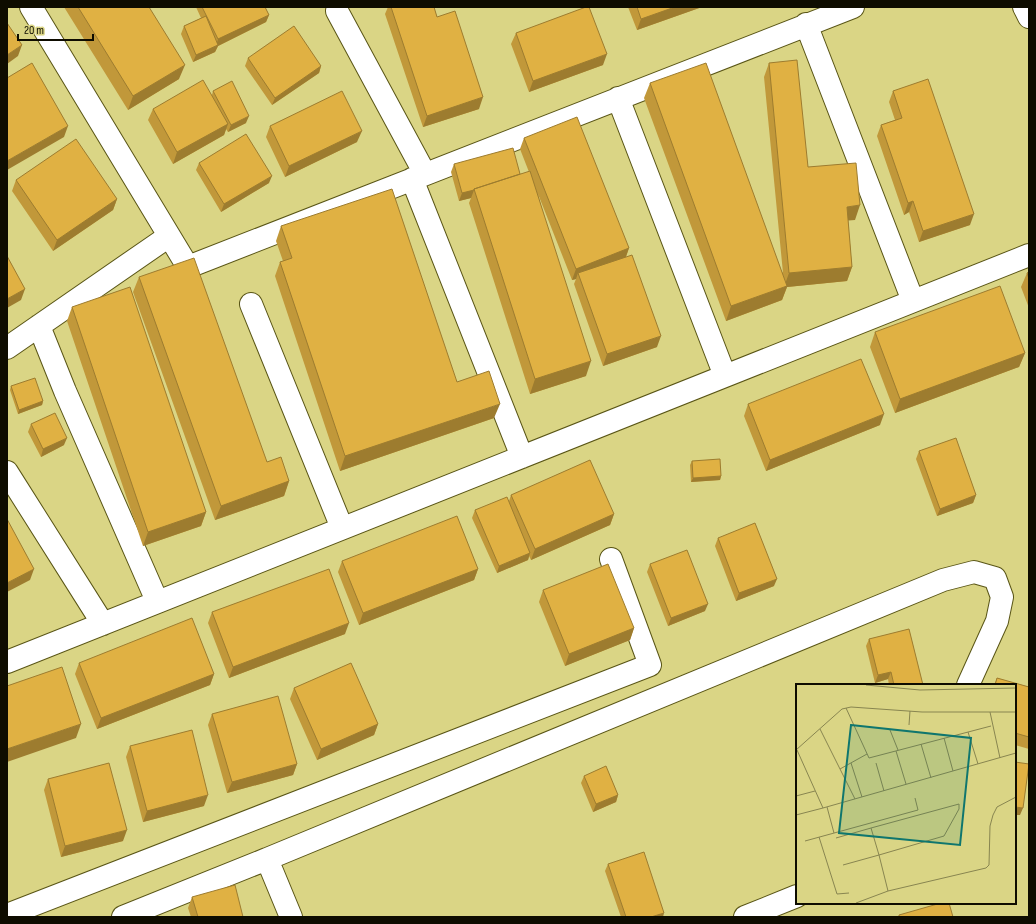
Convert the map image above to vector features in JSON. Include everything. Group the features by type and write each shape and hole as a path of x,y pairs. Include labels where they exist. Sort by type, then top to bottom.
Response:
{"street":[{"path":"31,7 188,267 806,24 853,7"},
{"path":"1024,7 1029,18"},
{"path":"337,11 419,176 522,457"},
{"path":"806,24 913,301"},
{"path":"618,98 725,376"},
{"path":"7,348 169,236"},
{"path":"7,662 1029,255"},
{"path":"251,304 342,528"},
{"path":"39,326 65,391 158,601"},
{"path":"7,472 103,624"},
{"path":"7,915 650,665 611,559"},
{"path":"123,917 936,583 974,572 995,578 1002,597 997,621 968,684"},
{"path":"267,859 292,917"},
{"path":"745,917 796,896"}],"building":[{"path":"78,7 149,7 185,65 133,96"},
{"path":"202,7 265,7 269,15 218,39"},
{"path":"391,7 434,7 437,17 455,11 483,97 427,116"},
{"path":"589,7 607,54 533,81 516,33"},
{"path":"637,7 675,7 641,19"},
{"path":"206,16 218,45 196,55 184,26"},
{"path":"7,23 22,45 7,55"},
{"path":"294,26 321,66 275,98 248,58"},
{"path":"797,60 808,167 856,163 860,205 847,207 852,267 789,273 769,63"},
{"path":"32,63 68,126 7,161 7,78"},
{"path":"706,63 787,286 731,306 650,83"},
{"path":"928,79 974,214 923,231 913,201 908,203 881,125 902,118 893,91"},
{"path":"203,80 228,124 177,152 153,109"},
{"path":"232,81 249,116 231,125 213,91"},
{"path":"342,91 362,131 289,166 270,126"},
{"path":"577,117 629,248 576,269 524,138"},
{"path":"246,134 272,176 224,204 199,163"},
{"path":"76,139 117,199 57,240 16,180"},
{"path":"513,148 520,174 462,193 454,164"},
{"path":"530,171 591,361 535,379 474,189"},
{"path":"392,189 457,382 489,371 500,404 345,456 280,262 292,258 281,226"},
{"path":"632,255 661,336 607,354 578,273"},
{"path":"7,256 25,289 7,299"},
{"path":"194,258 267,462 281,457 289,481 221,506 139,277"},
{"path":"1000,286 1025,353 900,399 875,332"},
{"path":"130,287 206,512 148,532 72,307"},
{"path":"861,359 884,414 770,460 748,404"},
{"path":"35,378 43,401 19,410 11,386"},
{"path":"55,413 67,438 43,449 31,424"},
{"path":"956,438 976,495 940,509 919,451"},
{"path":"720,459 721,476 693,478 692,461"},
{"path":"590,460 614,514 535,549 511,495"},
{"path":"507,497 530,553 499,566 475,510"},
{"path":"457,516 478,569 363,613 342,561"},
{"path":"7,519 34,569 7,583"},
{"path":"755,523 777,579 739,593 718,538"},
{"path":"687,550 708,604 671,618 650,564"},
{"path":"608,564 634,628 569,654 543,590"},
{"path":"329,569 349,623 233,667 212,612"},
{"path":"192,618 214,674 101,718 79,663"},
{"path":"909,629 923,684 894,684 891,672 878,675 869,639"},
{"path":"351,663 378,724 321,749 294,688"},
{"path":"62,667 81,724 7,749 7,686"},
{"path":"997,678 1029,687 1029,737 1016,733 1016,684 995,684"},
{"path":"278,696 297,764 232,782 212,714"},
{"path":"192,730 208,795 147,811 130,746"},
{"path":"1016,762 1029,764 1023,808 1016,807"},
{"path":"109,763 127,830 65,846 48,779"},
{"path":"606,766 618,795 596,804 584,776"},
{"path":"644,852 664,913 651,917 626,917 608,864"},
{"path":"235,885 243,917 198,917 192,897"},
{"path":"938,904 949,904 953,917 899,917 899,915"}]}
